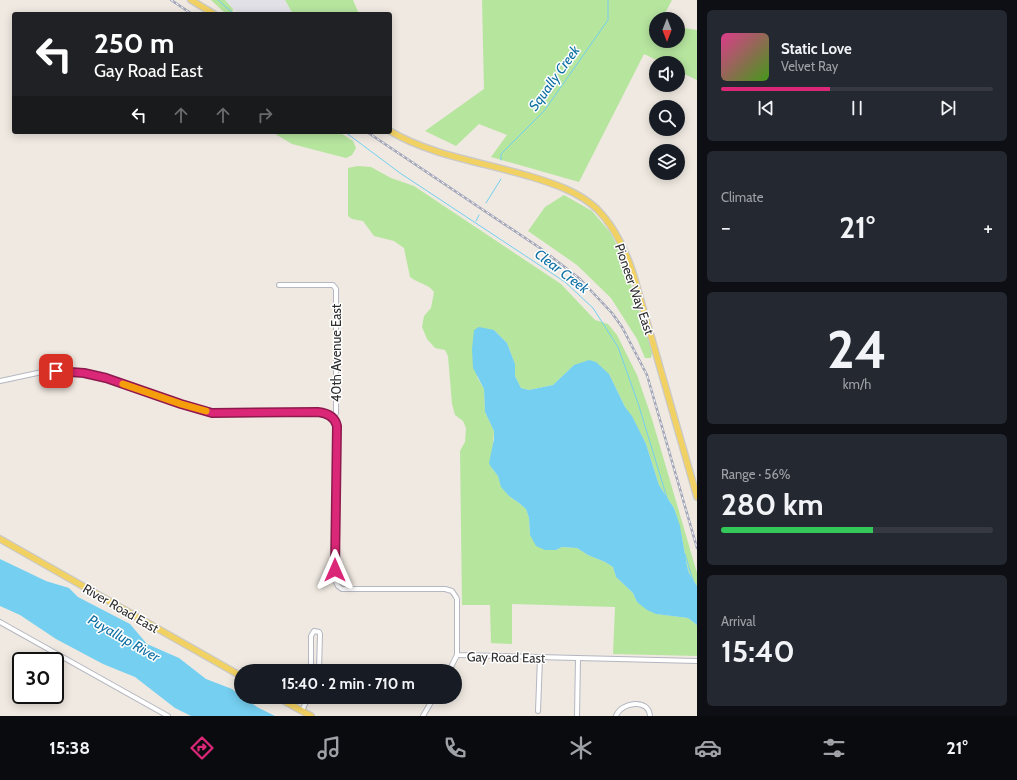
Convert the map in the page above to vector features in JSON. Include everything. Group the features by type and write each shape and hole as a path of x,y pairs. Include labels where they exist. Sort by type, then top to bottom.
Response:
{"main road":[{"path":"195,1 211,12"},
{"name":"Pioneer Way East","path":"392,131 406,140 425,147 557,185 584,199 604,217 620,241 633,273 697,497"},
{"name":"River Road East","path":"0,539 234,672"},
{"path":"290,704 311,716"}],"street":[{"name":"40th Avenue East","path":"279,285 329,285 335,287 336,289 336,413 332,417"},
{"path":"0,381 42,372 70,371 114,380 181,404 212,413 318,412 326,413 332,417"},
{"name":"Gay Road East","path":"332,417 337,426 335,580 338,586 346,590 450,590 457,599 457,655 697,661"},
{"path":"0,622 168,716"},
{"path":"311,664 311,636 314,631 319,632 320,634 319,664"},
{"path":"452,664 457,655"},
{"path":"538,711 540,658"},
{"path":"577,716 578,658"},
{"path":"302,711 305,704"},
{"path":"423,716 430,704"},
{"path":"616,716 622,708 633,704 645,706 649,709 650,716"}],"shaded area":[{"path":"225,0 285,0 292,12 237,12"}],"green space":[{"path":"211,0 225,0 233,9 232,12 224,12"},
{"path":"285,0 353,0 358,12 292,12"},
{"path":"482,0 672,0 666,12 649,12 649,48 685,48 685,28 697,30 697,80 685,74 685,56 649,56 644,54 579,182 491,157 507,135 479,124 456,146 425,131 484,89"},
{"path":"275,134 342,134 353,141 356,148 352,155 346,158 292,144"},
{"path":"358,166 371,167 391,178 414,186 561,284 595,320 608,324 617,335 637,375 652,419 697,573 697,586 689,573 674,508 659,485 646,444 625,407 609,374 574,365 553,385 529,390 521,388 515,376 515,364 507,343 494,330 477,377 484,389 485,412 494,431 491,467 498,476 502,487 509,496 526,509 529,518 530,535 556,550 562,547 577,548 588,555 605,562 613,567 616,577 633,593 637,602 657,614 688,618 697,625 697,656 613,654 615,607 512,604 512,644 491,643 490,605 462,605 460,451 465,442 466,428 463,421 455,415 452,404 448,356 445,350 435,348 427,339 422,327 424,316 431,308 434,292 429,287 410,277 404,248 394,241 374,236 363,221 352,219 348,216 348,168"},
{"path":"564,195 592,211 610,232 621,253 652,352 651,358 645,358 637,339 611,298 577,265 528,231 545,207"}],"water":[{"path":"479,327 494,330 507,343 515,364 515,376 521,388 529,390 553,385 574,365 589,360 596,362 609,374 625,407 632,416 646,444 659,485 674,508 680,526 689,573 697,586 697,625 688,618 656,614 647,610 637,602 633,593 616,577 613,567 577,548 562,547 556,550 545,550 536,546 530,535 529,518 526,509 509,496 501,487 498,476 489,463 494,439 494,431 485,412 484,389 473,368 472,349 474,330"},
{"name":"Puyallup River","path":"0,559 46,581 69,588 78,597 130,624 147,644 179,658 206,679 232,689 234,691 234,704 253,704 275,716 191,716 175,708 135,677 103,664 56,639 20,615 0,606"}],"waterway":[{"name":"Clear Creek","path":"218,0 232,12"},
{"name":"Squally Creek","path":"501,160 501,154 544,111 608,20 608,0"},
{"name":"Clear Creek","path":"348,134 400,173 565,282 593,308 618,347 638,403 667,498"},
{"name":"Squally Creek","path":"486,203 501,179"},
{"name":"Squally Creek","path":"476,221 479,215"},
{"name":"Clear Creek","path":"685,554 693,580"}],"railway":[{"path":"171,0 189,12"},
{"path":"370,134 540,248 580,279 612,313 622,327 647,375 697,548"}],"slow traffic":[{"path":"123,384 206,411"}],"route":[{"path":"56,371 84,373 114,380 181,404 212,413 322,412 332,417 337,426 335,570"}]}
